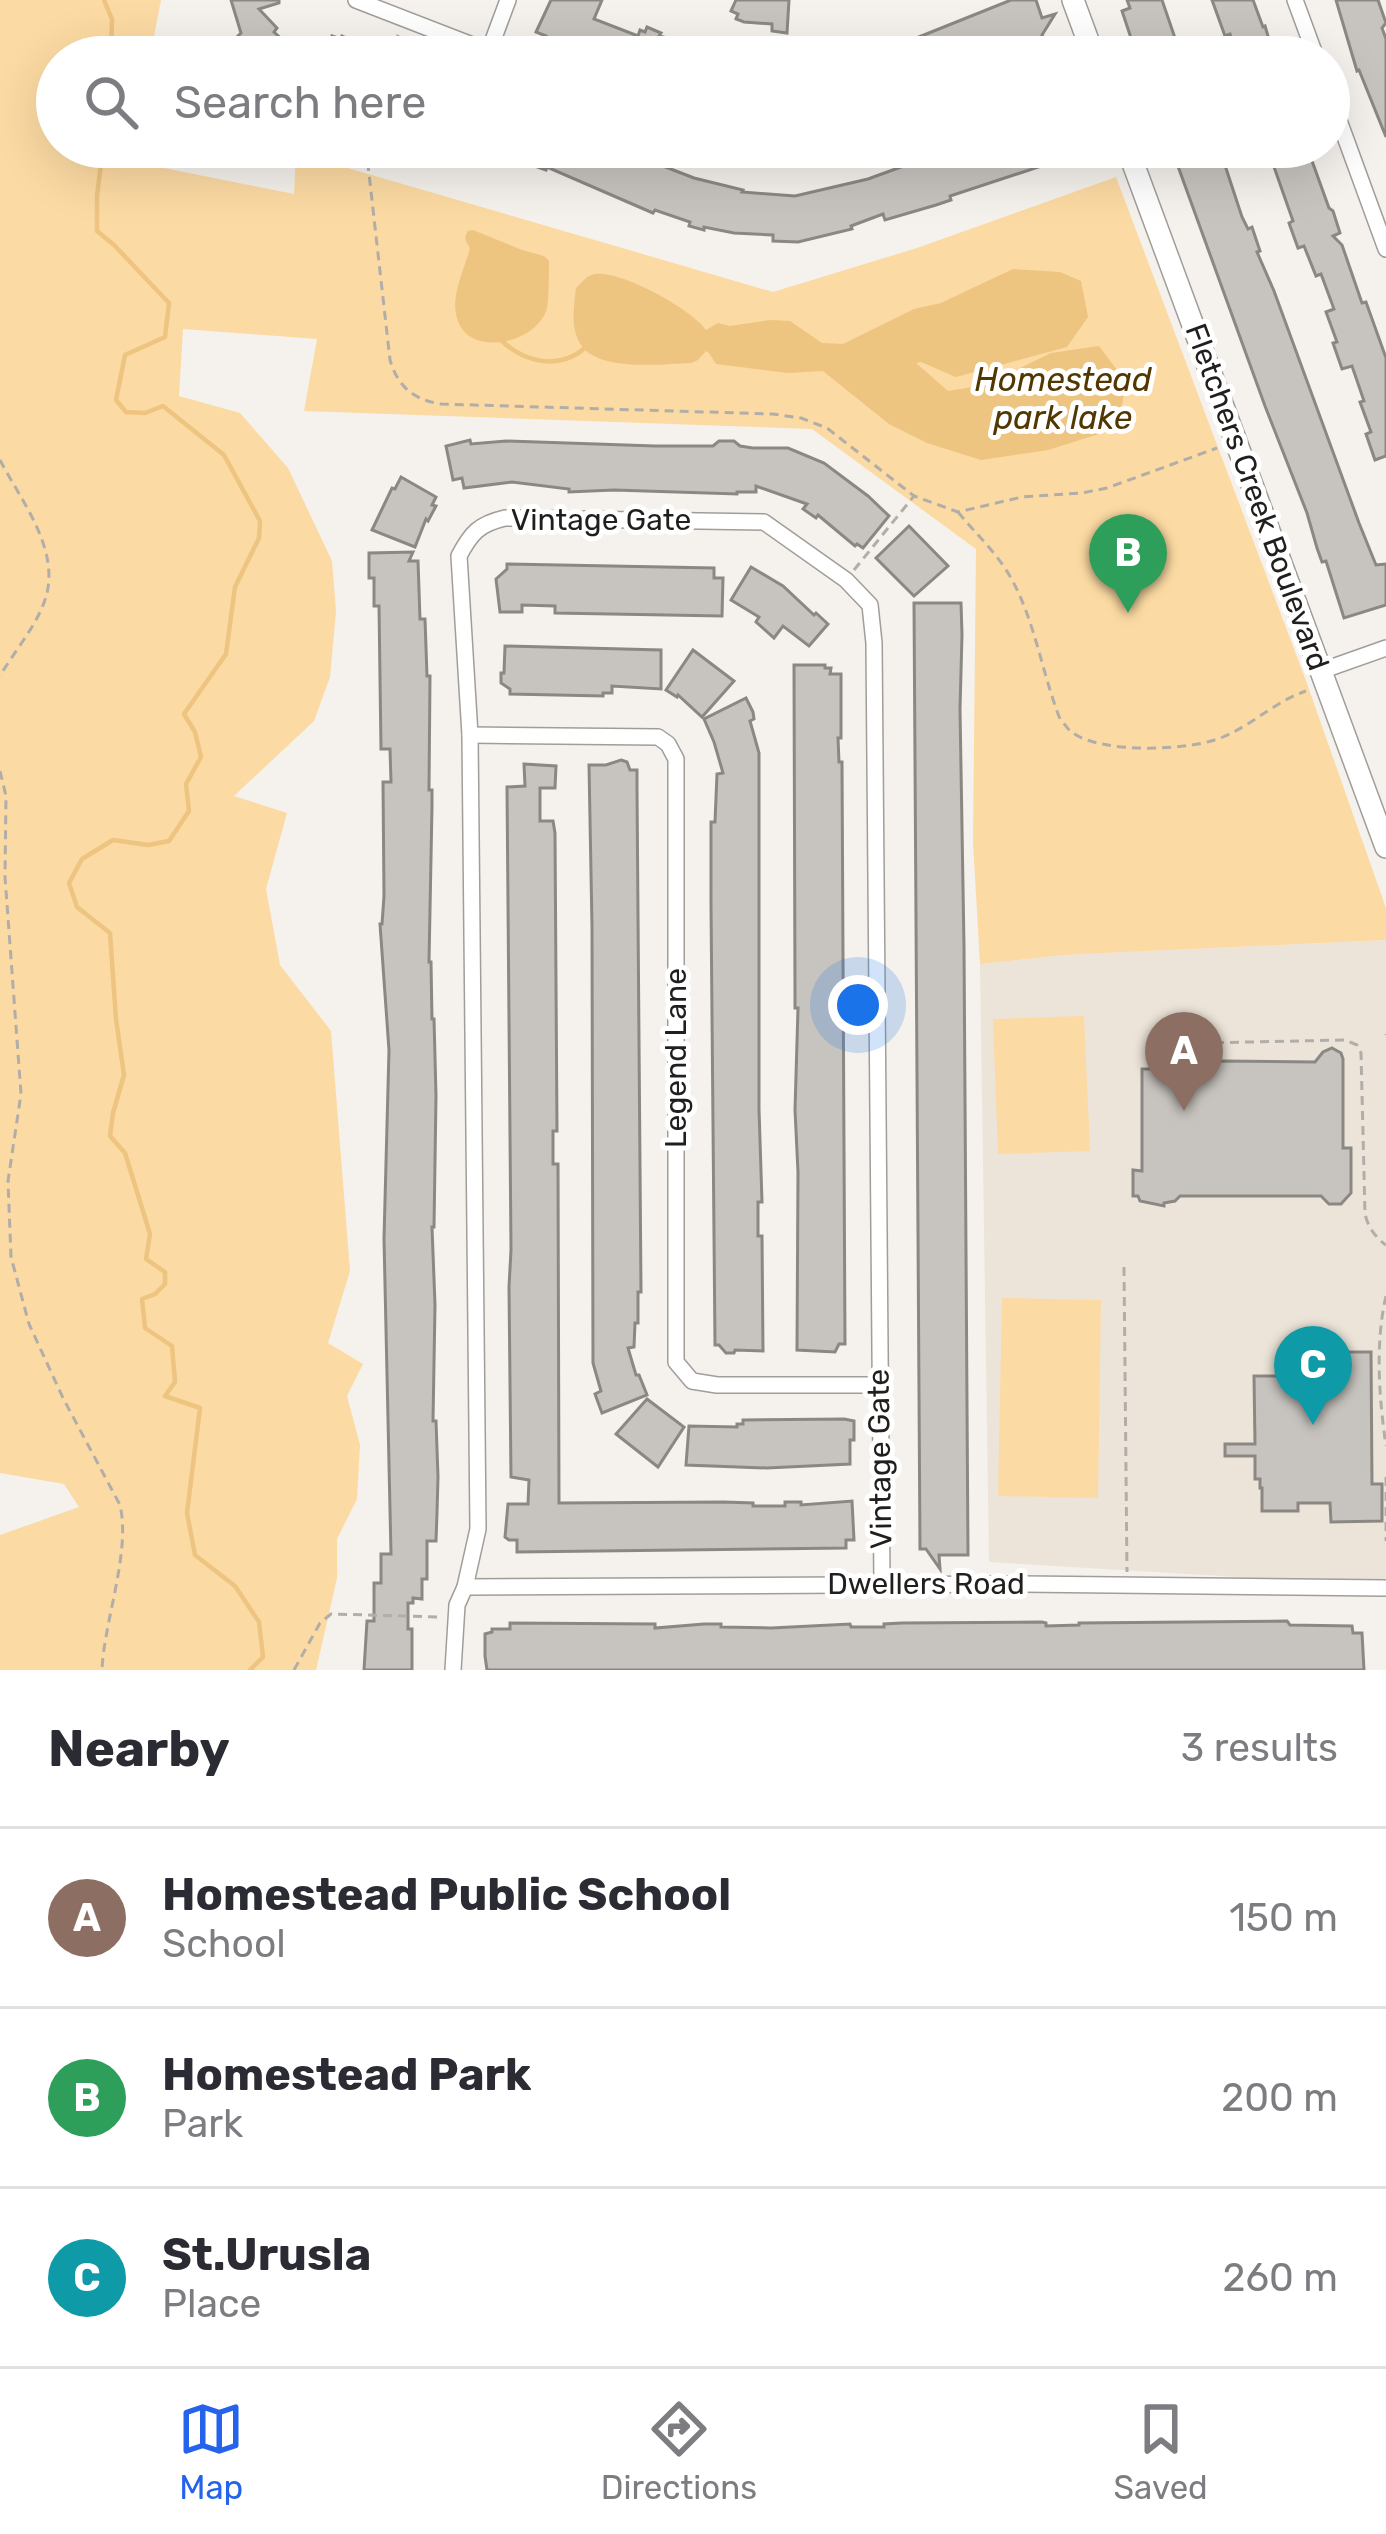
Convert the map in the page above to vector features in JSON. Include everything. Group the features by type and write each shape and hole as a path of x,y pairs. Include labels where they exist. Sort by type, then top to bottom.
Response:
{"street":[{"path":"356,0 447,36"},
{"path":"500,36 508,0"},
{"path":"1073,0 1086,36"},
{"path":"1295,0 1308,36"},
{"path":"1350,150 1386,249"},
{"name":"Fletchers Creek Boulevard","path":"1135,168 1236,441 1317,681 1386,847"},
{"name":"Vintage Gate","path":"454,1670 458,1605 478,1529 470,735 459,556 483,523 505,518 764,522 846,580 870,605 882,1584"},
{"path":"1317,681 1386,648"},
{"name":"Legend Lane","path":"470,735 658,737 668,744 676,758 676,1362 692,1381 717,1385 878,1385"},
{"name":"Dwellers Road","path":"465,1587 1386,1588"}],"path":[{"path":"398,36 404,20"},
{"path":"368,168 390,360 402,386 413,396 441,404 751,413 801,418 827,428 914,496 958,512 1000,560 1022,600 1060,719 1074,734 1090,741 1123,748 1160,748 1220,739 1317,681"},
{"path":"958,512 1022,497 1107,488 1236,441"},
{"path":"0,460 47,558 47,592 0,676"},
{"path":"846,580 914,496"},
{"path":"0,771 7,796 3,855 21,1094 8,1181 11,1257 29,1324 123,1518 102,1670"},
{"path":"1200,1043 1355,1041 1360,1053 1365,1214 1374,1234 1386,1245"},
{"path":"1124,1267 1127,1574"},
{"path":"1386,1296 1380,1347 1386,1446"},
{"path":"1386,1477 1386,1540"},
{"path":"294,1670 320,1623 331,1614 442,1617"}],"shaded area":[{"path":"0,0 161,0 154,36 36,36 36,168 164,168 294,194 295,168 347,168 773,292 917,248 1116,177 1305,678 1386,908 1386,940 1064,955 980,964 973,842 976,549 812,429 304,411 317,339 183,329 179,396 240,413 288,468 332,561 336,611 330,677 314,721 234,796 287,813 266,889 280,965 331,1031 350,1271 328,1343 363,1364 347,1396 360,1445 357,1499 337,1539 337,1578 316,1670 0,1670 0,1535 79,1507 64,1484 0,1473"},
{"path":"1386,940 1386,1586 989,1562 980,964 1064,955"},
{"path":"1084,1016 1090,1151 998,1154 993,1019"},
{"path":"1002,1298 1101,1300 1098,1498 998,1496"}],"water":[{"path":"473,230 549,261 547,308 541,320 504,342 476,340 458,321 456,294 470,248 466,236"},
{"name":"Homestead park lake","path":"1013,269 1060,272 1081,281 1088,317 1067,347 956,377 916,363 948,391 985,385 1051,353 1099,346 1126,382 1118,428 1048,450 981,460 927,443 889,424 823,371 788,373 716,364 706,351 691,363 616,363 590,354 574,325 576,288 589,276 602,274 653,292 706,330 718,323 790,321 822,343 843,344"}],"building":[{"path":"231,0 279,0 259,9 278,36 238,36 241,33"},
{"path":"551,0 602,0 594,19 638,36 546,36 536,32"},
{"path":"736,0 789,0 787,33 772,31 772,24 736,19 738,14 731,11"},
{"path":"1011,0 1036,0 1042,18 1055,14 1042,36 921,36"},
{"path":"1127,0 1162,0 1174,36 1130,36 1122,11 1130,8"},
{"path":"1212,0 1253,0 1268,36 1225,36"},
{"path":"1336,0 1378,0 1386,23 1382,28 1386,137 1357,71 1350,36"},
{"path":"647,27 659,36 638,36"},
{"path":"549,168 668,168 742,192 795,196 898,168 1035,168 936,205 885,220 883,214 852,229 798,242 773,241 773,235 704,230"},
{"path":"1179,168 1226,168 1242,217 1248,229 1252,227 1257,252 1359,523 1376,565 1386,564 1386,605 1344,618"},
{"path":"1274,168 1315,168 1340,233 1333,236 1342,245 1386,358 1386,456 1375,460 1352,366 1342,369 1333,343 1337,342 1326,312 1334,309 1321,274 1316,276 1304,246 1298,248 1289,223 1293,221"},
{"path":"470,440 471,444 655,446 713,446 734,441 753,448 788,448 824,463 889,516 863,548 803,509 807,504 756,486 756,492 737,494 569,492 512,482 464,488 462,478 453,480 446,446"},
{"path":"401,477 436,497 415,547 372,530"},
{"path":"909,526 948,566 914,596 876,558"},
{"path":"413,552 409,561 418,561 420,619 425,619 430,676 436,1541 427,1541 422,1599 408,1603 412,1670 364,1670 367,1621 374,1621 374,1583 381,1583 381,1554 391,1554 384,1239 389,1050 380,924 383,782 391,782 390,749 381,749 379,606 374,606 369,553"},
{"path":"507,564 714,568 714,578 723,578 722,616 555,613 555,606 522,605 522,612 500,612 496,579"},
{"path":"751,567 783,586 828,624 809,646 783,626 774,638 756,622 759,617 731,600"},
{"path":"914,603 961,603 962,635 968,1555 939,1555 940,1569 926,1549 920,1549"},
{"path":"505,646 661,650 661,689 612,686 612,693 603,696 510,694 501,683"},
{"path":"693,650 734,681 702,717 666,690"},
{"path":"794,665 825,665 831,668 830,674 841,674 845,1344 839,1344 835,1352 797,1350"},
{"path":"746,698 759,753 762,1202 758,1202 758,1236 762,1236 763,1351 726,1353 715,1345 711,904 711,822 715,822 717,774 723,773 704,719"},
{"path":"621,760 630,770 637,770 641,1292 634,1347 628,1348 647,1395 602,1413 593,1363 589,765"},
{"path":"524,764 556,766 555,788 540,788 540,821 553,821 555,833 557,1131 553,1131 553,1164 558,1164 559,1503 785,1506 785,1502 852,1501 854,1540 846,1540 846,1548 517,1552 517,1540 505,1537 508,1504 528,1504 529,1480 511,1477 509,1287 507,787 525,786"},
{"path":"1332,1048 1343,1059 1343,1148 1351,1148 1351,1193 1341,1204 1329,1204 1321,1196 1180,1196 1164,1206 1133,1196 1133,1170 1142,1171 1142,1069 1208,1069 1208,1063 1224,1061 1315,1062"},
{"path":"1323,1352 1371,1352 1372,1484 1382,1484 1382,1521 1331,1522 1330,1503 1298,1503 1298,1511 1262,1511 1255,1456 1225,1456 1225,1444 1255,1444 1254,1376 1323,1376"},
{"path":"647,1399 684,1427 658,1467 616,1434"},
{"path":"854,1421 850,1464 686,1465 689,1426"},
{"path":"1287,1621 1290,1625 1352,1626 1353,1633 1362,1633 1364,1670 487,1670 485,1656 485,1634 510,1629 510,1623 771,1628"}],"waterway":[{"path":"104,0 112,19 112,36"},
{"path":"100,168 97,231 169,303 165,337 125,355 116,400 126,412 145,413 163,406 224,455 260,521 259,538 235,587 226,654 184,714 195,732 201,757 186,784 189,811 169,841 148,845 113,840 82,859 69,883 77,907 110,933 124,1075 110,1136 125,1153 150,1234 146,1259 165,1272 165,1284 142,1299 145,1328 172,1346 175,1382 165,1396 200,1408 187,1513 195,1555 235,1586 259,1622 263,1657 250,1670"},
{"path":"502,341 542,361 564,359 585,348"}],"place":[{"name":"Homestead Park","path":"1128,613"},
{"name":"Homestead Public School","path":"1184,1111"},
{"name":"St.Urusla","path":"1313,1425"}]}
